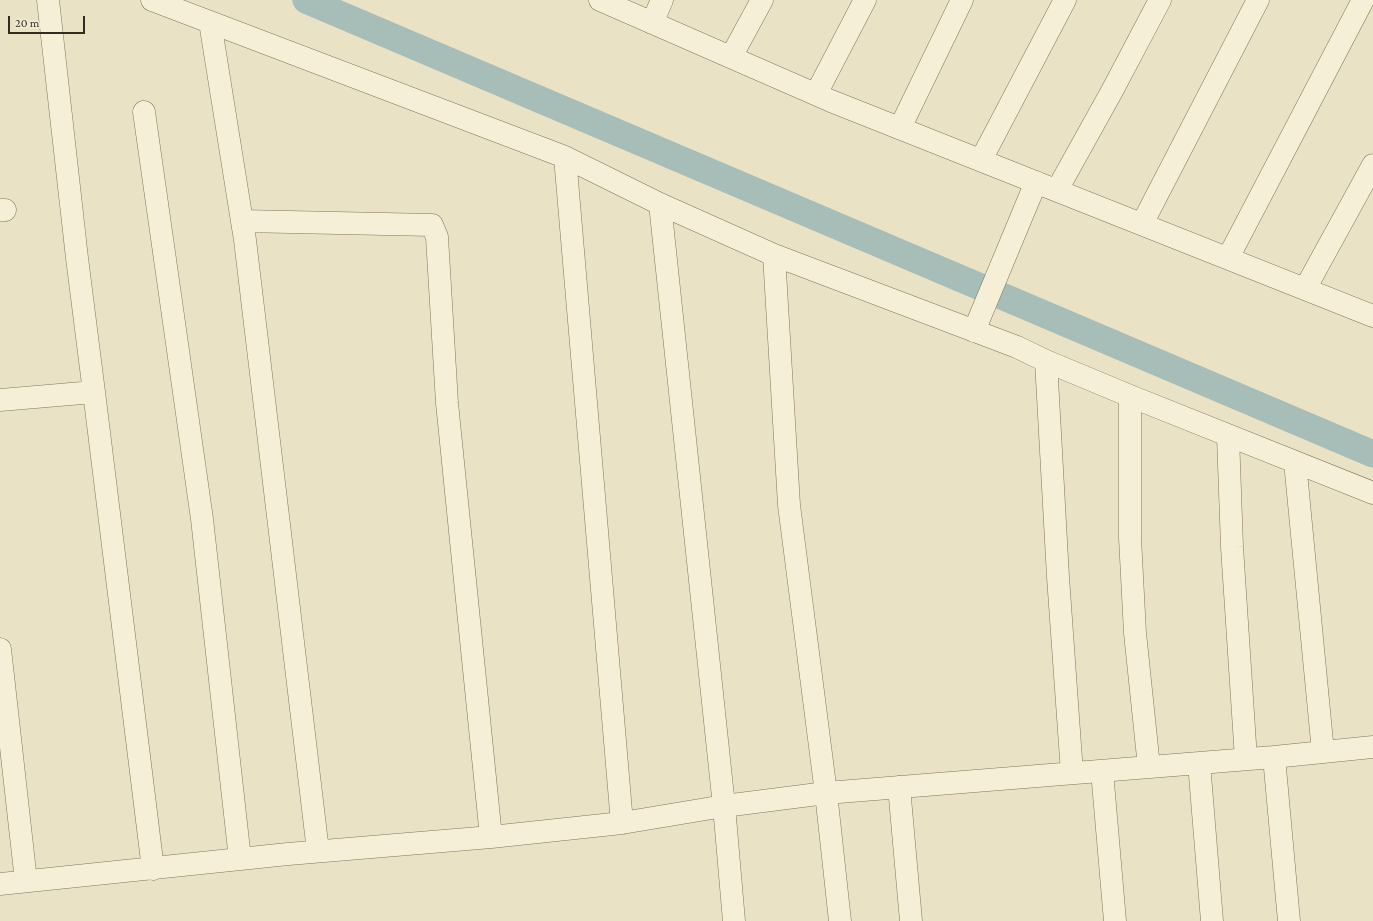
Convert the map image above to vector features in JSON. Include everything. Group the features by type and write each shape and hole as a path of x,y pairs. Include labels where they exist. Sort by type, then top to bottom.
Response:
{"street":[{"path":"48,0 77,258 152,869"},
{"path":"152,0 565,157 660,204 774,255 1017,347 1046,361 1130,396 1373,493"},
{"path":"600,0 816,94 1373,316"},
{"path":"652,23 662,0"},
{"path":"731,57 762,0"},
{"path":"816,94 865,0"},
{"path":"900,128 962,0"},
{"path":"981,160 1065,0"},
{"path":"1057,190 1160,0"},
{"path":"1142,224 1258,0"},
{"path":"1228,258 1363,0"},
{"path":"210,22 242,221 318,851"},
{"path":"144,112 172,299 202,519 240,859"},
{"path":"565,157 622,823"},
{"path":"1305,289 1373,165"},
{"path":"974,331 1036,182"},
{"path":"660,204 724,806 734,921"},
{"path":"242,221 432,225 437,237 447,402 491,837"},
{"path":"774,255 788,504 826,793 840,921"},
{"path":"1046,361 1058,577 1072,773"},
{"path":"0,400 94,392"},
{"path":"1130,396 1130,538 1135,633 1149,767"},
{"path":"1228,436 1232,547 1246,759"},
{"path":"1295,462 1324,752"},
{"path":"0,649 26,881"},
{"path":"0,884 318,851 491,837 622,823 724,806 826,793 1274,757 1373,747"},
{"path":"1274,757 1289,921"},
{"path":"1199,763 1212,921"},
{"path":"1102,771 1115,921"},
{"path":"899,787 911,921"}],"waterway":[{"path":"306,0 1373,454"}]}
